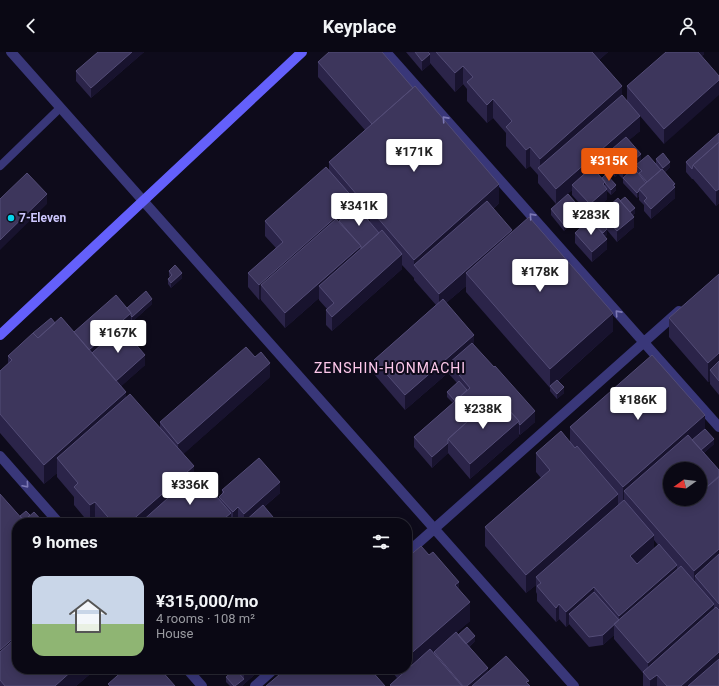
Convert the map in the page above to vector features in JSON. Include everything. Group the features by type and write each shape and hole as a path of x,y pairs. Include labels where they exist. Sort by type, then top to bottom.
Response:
{"street":[{"path":"11,52 574,686"},
{"path":"0,335 142,200 302,52"},
{"path":"386,52 719,427"},
{"path":"412,549 684,306"},
{"path":"0,456 55,518"},
{"path":"191,674 202,686"},
{"path":"255,686 268,674"}],"lane":[{"path":"0,166 60,108"}],"building":[{"path":"98,52 132,52 91,88 76,71"},
{"path":"329,52 382,52 413,88 372,124 318,62"},
{"path":"415,52 428,52 430,54 422,61"},
{"path":"436,52 592,52 622,86 540,159 530,147 526,150 506,127 512,121 493,99 487,105 467,82 473,77 463,66 455,73"},
{"path":"666,52 698,52 719,76 719,80 664,129 627,86"},
{"path":"415,86 499,184 414,260 370,209 384,197 369,209 329,162"},
{"path":"622,95 640,116 556,189 538,168"},
{"path":"719,133 719,142 693,165 692,169 686,162"},
{"path":"626,137 641,154 623,169 618,164 615,166 605,155"},
{"path":"719,142 719,189 716,191 693,165"},
{"path":"663,153 670,162 663,168 656,159"},
{"path":"648,155 661,170 647,182 639,173 642,171 636,165"},
{"path":"326,167 355,200 259,285 248,273 283,242 265,221"},
{"path":"592,167 605,182 603,184 607,189 590,204 572,185"},
{"path":"634,168 646,183 637,193 623,178"},
{"path":"662,169 675,184 673,185 675,187 651,209 644,201 647,198 639,189"},
{"path":"27,173 47,194 0,240 0,199"},
{"path":"606,174 616,185 611,190 602,178"},
{"path":"568,194 582,210 564,225 551,209"},
{"path":"625,197 635,208 630,212 620,201"},
{"path":"618,198 634,217 617,231 601,213"},
{"path":"487,201 512,230 439,294 414,265"},
{"path":"356,206 379,233 361,249 361,246 339,221"},
{"path":"529,217 613,313 550,369 466,273"},
{"path":"596,217 607,229 603,233 592,221"},
{"path":"336,219 361,246 285,313 261,285"},
{"path":"590,219 607,239 592,252 575,233"},
{"path":"382,230 402,254 332,317 326,310 334,303 319,286"},
{"path":"175,265 182,273 171,283 168,279 172,275 169,271"},
{"path":"719,274 719,353 708,363 669,318"},
{"path":"146,291 152,299 132,317 127,308"},
{"path":"116,295 131,313 89,350 74,332"},
{"path":"443,299 474,335 405,395 374,360"},
{"path":"61,317 126,392 44,465 0,414 0,371 12,360 8,356 33,333 38,338"},
{"path":"51,318 55,323 38,338 33,333"},
{"path":"121,327 145,355 116,381 92,353"},
{"path":"472,343 494,367 495,366 535,411 520,425 519,421 496,396 448,439 448,443 432,457 414,437 470,388 449,363"},
{"path":"246,347 255,357 261,352 270,363 178,444 160,422"},
{"path":"652,355 705,415 623,487 570,427"},
{"path":"719,361 719,381 710,370"},
{"path":"557,380 564,387 557,394 550,386"},
{"path":"459,381 467,390 455,401 447,392"},
{"path":"130,394 194,466 135,518 109,518 95,502 90,505 74,487 78,483 57,458"},
{"path":"496,396 519,421 470,464 448,439"},
{"path":"705,429 714,439 701,450 692,440"},
{"path":"561,431 575,448 577,446 618,494 526,575 485,527 550,470 536,453"},
{"path":"688,435 719,470 719,476 707,487 707,462 663,462 663,506 707,506 707,487 719,477 719,549 694,571 624,491"},
{"path":"259,458 280,482 244,514 238,507 233,512 219,497 224,492 222,490"},
{"path":"196,473 231,513 225,518 146,518"},
{"path":"0,494 21,518 12,518 12,639 0,650"},
{"path":"624,500 654,535 630,556 637,564 659,544 677,565 619,616 594,587 566,612 559,604 556,608 537,586 541,583 536,577"},
{"path":"263,505 274,518 248,518"},
{"path":"26,511 30,515 27,518 22,518 20,516"},
{"path":"34,512 39,518 27,518"},
{"path":"421,546 429,555 433,552 459,582 455,585 470,602 412,653 412,554"},
{"path":"719,554 719,604 695,576"},
{"path":"681,566 714,604 648,663 614,624"},
{"path":"594,592 619,620 603,635 589,637 569,614"},
{"path":"716,607 719,610 719,652 681,686 667,686 657,675 650,680 643,672"},
{"path":"467,627 475,636 466,644 458,635"},
{"path":"456,632 488,668 467,686 463,686 434,652"},
{"path":"12,641 12,674 68,674 55,686 5,686 0,680 0,652"},
{"path":"430,649 462,686 390,685 402,674 412,674 412,665"},
{"path":"506,656 529,681 526,682 530,686 472,686"},
{"path":"719,659 719,686 688,686"},
{"path":"119,674 164,674 175,686 110,686 108,684"},
{"path":"229,674 240,674 244,679 234,686 226,677"},
{"path":"280,674 374,674 385,686 266,686"}],"place":[{"name":"7-Eleven","path":"11,218"}],"district":[{"name":"ZENSHIN-HONMACHI","path":"390,368"}]}
